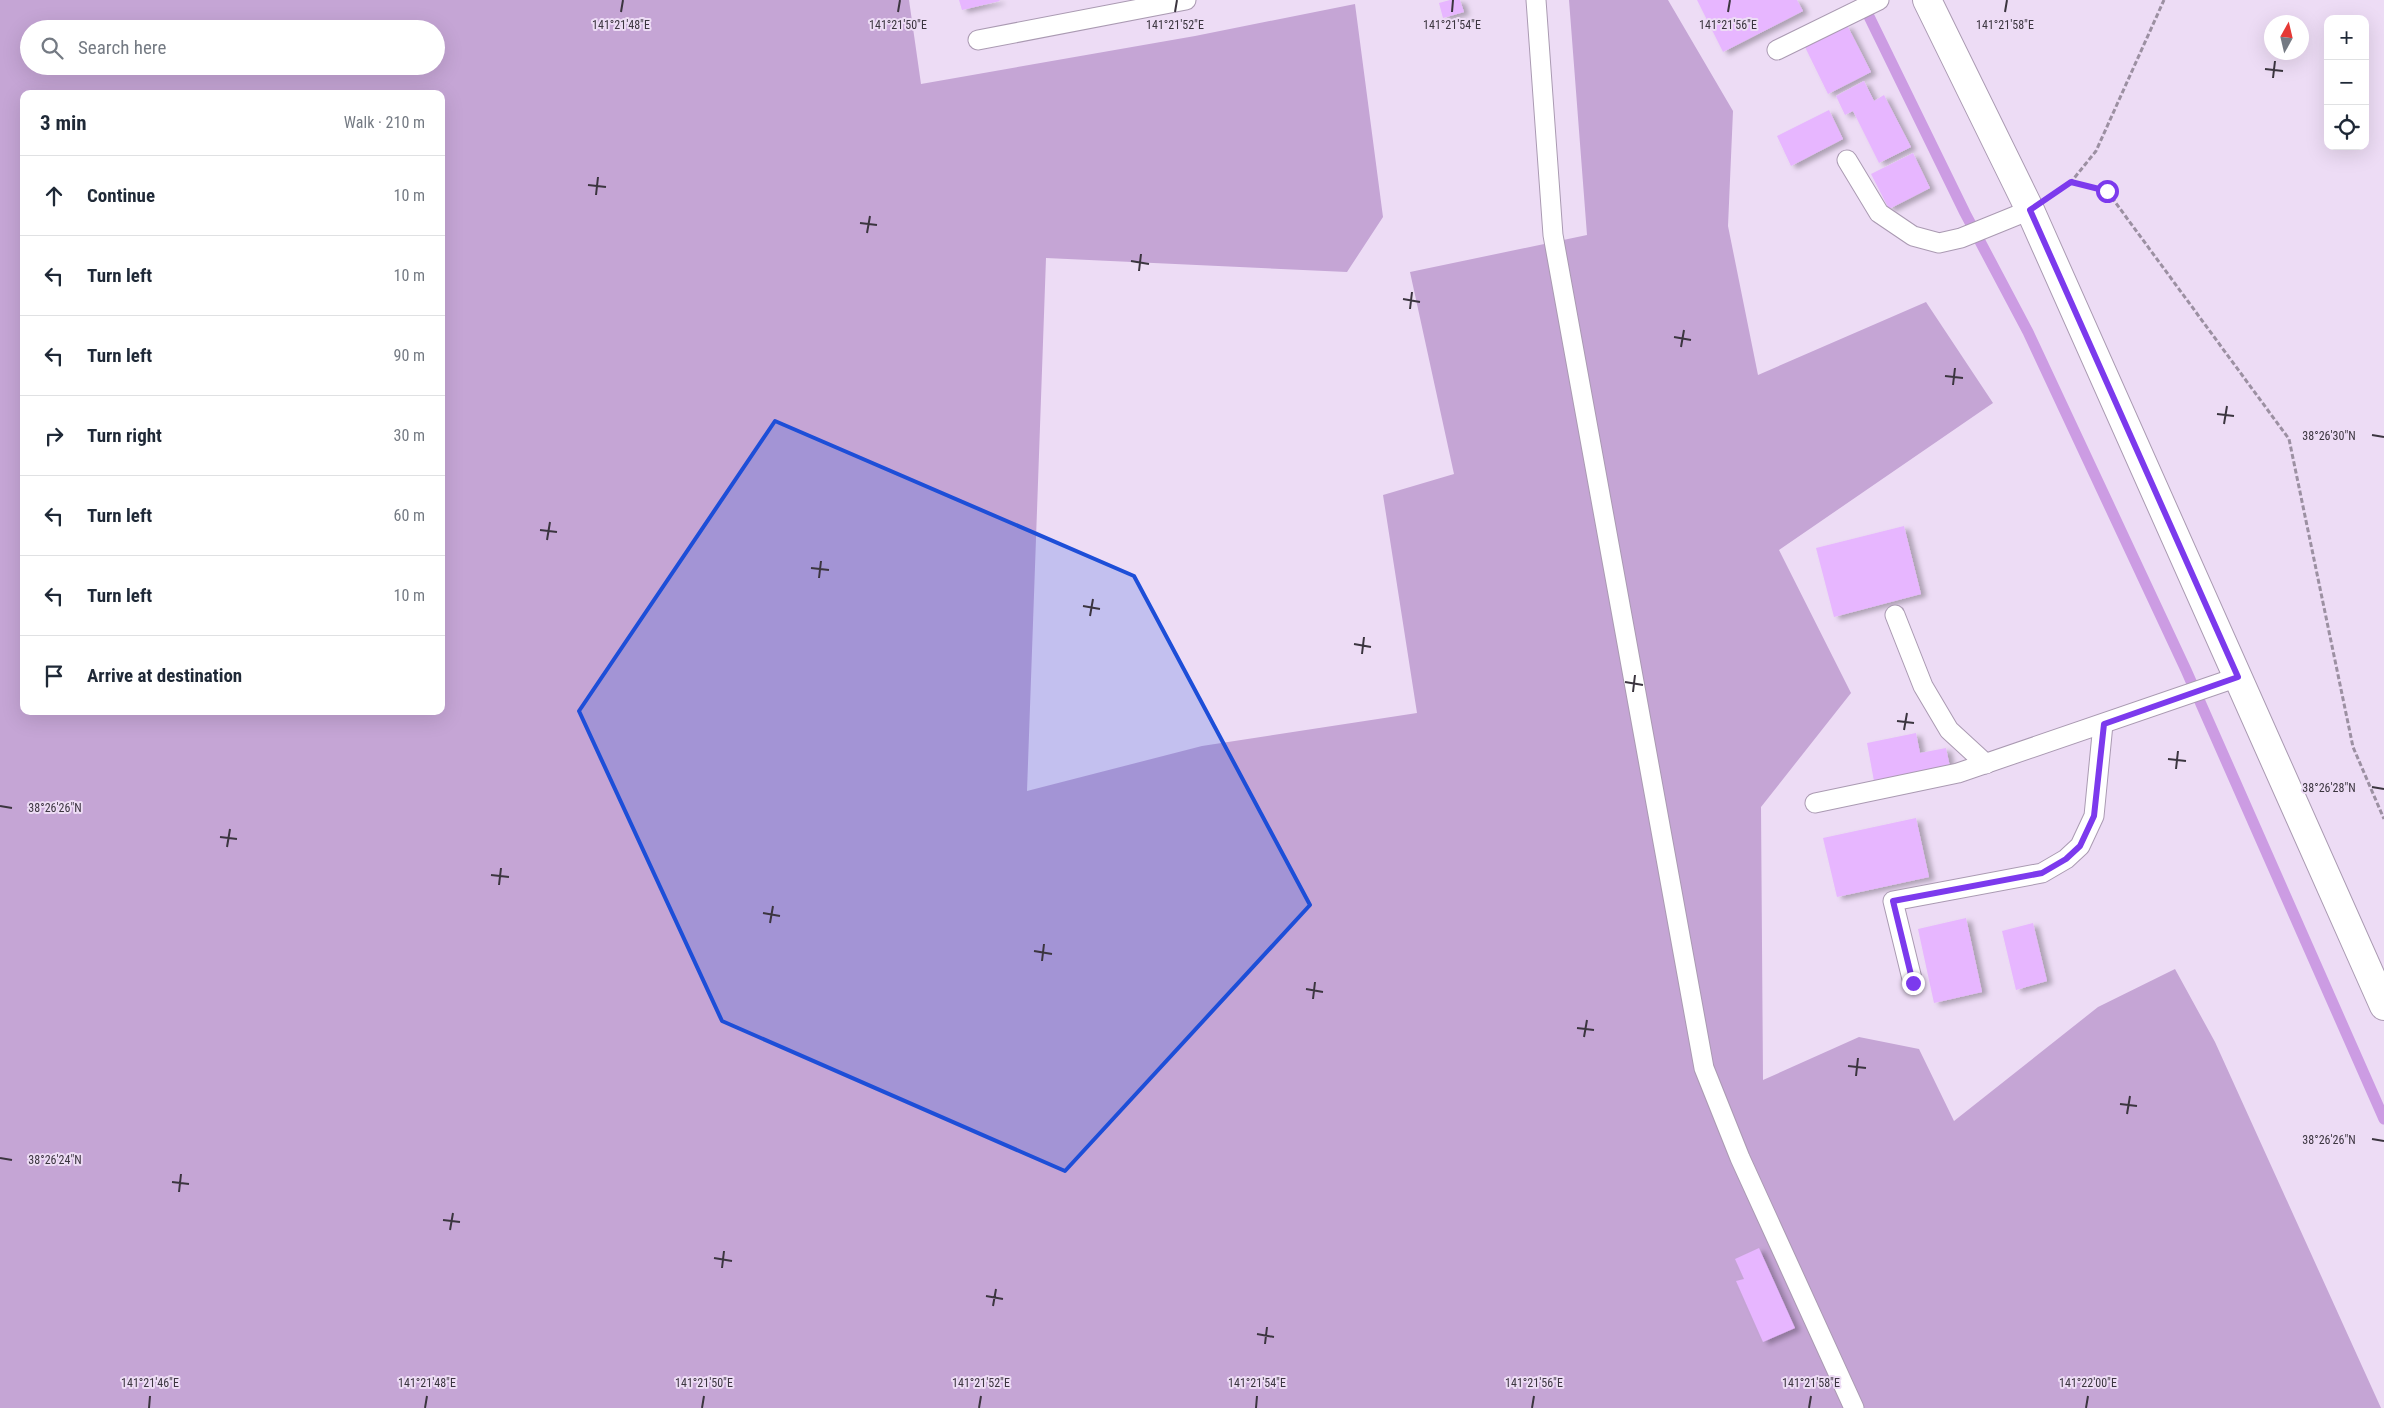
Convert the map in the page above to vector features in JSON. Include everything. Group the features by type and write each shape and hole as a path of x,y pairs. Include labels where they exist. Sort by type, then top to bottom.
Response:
{"street":[{"path":"1927,0 2030,210 2384,1006"}],"lane":[{"path":"978,40 1186,0"},
{"path":"1536,0 1553,235 1704,1068 1740,1158 1854,1408"},
{"path":"1777,50 1878,0"},
{"path":"1847,160 1879,213 1913,236 1939,243 1961,238 2030,210"},
{"path":"1895,615 1922,686 1949,730 1986,764"},
{"path":"1815,803 1958,773 2238,677"},
{"path":"1913,983 1893,901 2042,873 2066,859 2080,846 2094,816 2104,724"}],"path":[{"path":"2030,210 2071,182 2096,151 2164,0"},
{"path":"2071,182 2107,191 2290,439 2353,747 2384,819"}],"highlighted area":[{"path":"775,421 1134,576 1310,905 1065,1171 722,1021 579,711"}],"shaded area":[{"path":"0,0 909,0 921,84 1195,36 1355,4 1383,217 1347,272 1046,258 1027,791 1202,746 1417,713 1383,495 1454,474 1410,272 1587,235 1569,0 1668,0 1733,111 1728,226 1758,375 1926,302 1993,403 1779,550 1851,693 1761,807 1763,1080 1859,1037 1919,1049 1954,1121 2098,1007 2175,969 2215,1042 2381,1408 0,1408"}],"building":[{"path":"959,0 999,0 1000,1 962,10"},
{"path":"1460,0 1464,12 1443,18 1439,3"},
{"path":"1697,0 1797,0 1803,11 1723,52"},
{"path":"1847,25 1871,72 1828,94 1805,47"},
{"path":"1864,81 1874,101 1884,95 1911,147 1879,163 1853,111 1845,115 1836,96"},
{"path":"1829,110 1843,139 1791,166 1777,136"},
{"path":"1913,153 1930,188 1889,209 1871,174"},
{"path":"1904,526 1921,594 1834,617 1816,548"},
{"path":"1916,733 1920,753 1946,748 1950,767 1874,781 1867,743"},
{"path":"1916,818 1929,877 1837,897 1823,838"},
{"path":"1966,918 1982,992 1934,1003 1918,929"},
{"path":"2033,923 2047,981 2016,990 2002,931"},
{"path":"1759,1248 1795,1328 1763,1342 1736,1281 1744,1279 1735,1259"}],"waterway":[{"path":"1862,2 1965,213 2028,332 2186,670 2384,1119"}],"route":[{"path":"1913,983 1893,901 2042,873 2066,859 2080,846 2094,816 2104,724 2238,677 2030,210 2071,182 2107,191"}]}
